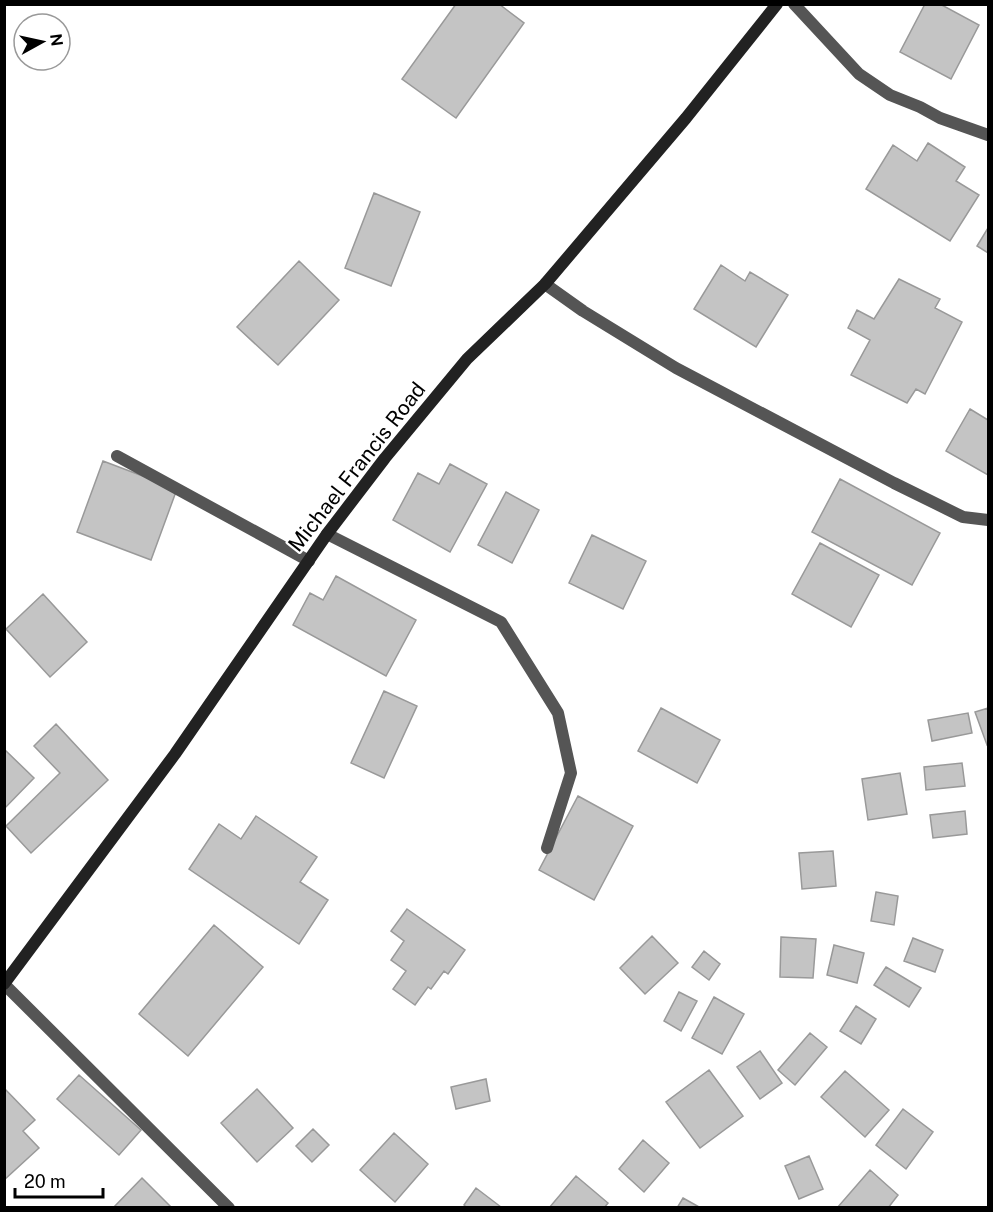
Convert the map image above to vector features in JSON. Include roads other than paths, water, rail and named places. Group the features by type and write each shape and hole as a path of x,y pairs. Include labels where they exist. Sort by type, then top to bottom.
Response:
{"street":[{"name":"Michael Francis Road","path":"4,984 175,754 327,534 385,458 467,358 545,284 686,118 777,4"},
{"path":"794,4 859,74 890,95 940,118 988,135"},
{"path":"545,284 582,311 687,373 963,517 988,520"},
{"path":"117,456 309,561"},
{"path":"327,534 501,622 558,713 571,773 548,848"},
{"path":"4,984 229,1208"}]}
